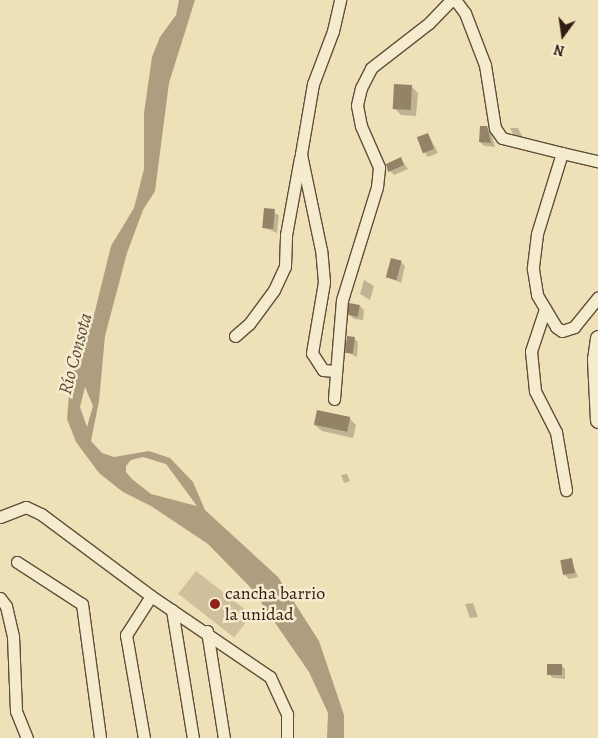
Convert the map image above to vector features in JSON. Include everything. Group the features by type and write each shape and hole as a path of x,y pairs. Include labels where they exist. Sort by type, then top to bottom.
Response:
{"main road":[{"path":"598,338 594,359 598,420"}],"street":[{"path":"235,336 249,324 274,290 285,266 295,172 301,154 313,84 333,31 340,0"},
{"path":"334,398 342,300 377,188 380,167 361,126 357,105 361,88 371,68 429,23 445,4 456,1 465,13 484,65 496,128 502,138 598,161"},
{"path":"562,153 536,243 533,269 537,295 556,327 562,331 574,327 598,297"},
{"path":"301,154 321,250 324,282 312,353 323,370 335,372"},
{"path":"545,308 531,351 535,391 556,432 566,490"},
{"path":"0,516 26,507 40,514 151,596 207,631 270,677 287,714 287,738"},
{"path":"17,562 82,604 100,738"},
{"path":"144,738 126,635 151,596"},
{"path":"0,598 6,606 13,636 16,711 27,738"},
{"path":"172,610 193,738"},
{"path":"207,631 224,738"}],"shaded area":[{"path":"179,0 195,0 169,83 155,191 143,210 127,253 105,336 99,401 91,441 102,453 114,457 149,451 170,458 193,482 205,510 278,577 319,641 344,715 344,738 327,738 328,713 309,672 251,588 208,544 151,506 123,492 99,473 76,442 67,419 70,382 81,342 94,315 111,246 134,208 144,169 144,113 152,57 160,37 176,15","holes":["85,387 93,406 87,427 80,407","143,457 166,464 197,506 151,494 132,479 126,472 126,466 131,460"]},
{"name":"cancha barrio la unidad","path":"196,571 252,615 234,638 178,594"}],"building":[{"path":"394,84 412,85 411,110 393,109"},
{"path":"480,126 487,126 491,143 479,142"},
{"path":"428,133 434,149 423,153 417,137"},
{"path":"401,157 404,165 388,172 386,164"},
{"path":"264,208 275,209 273,229 262,228"},
{"path":"391,258 402,261 396,280 386,277"},
{"path":"349,303 360,305 358,317 347,315"},
{"path":"347,336 355,337 353,354 345,353"},
{"path":"317,410 350,417 347,432 314,425"},
{"path":"572,558 575,573 563,575 560,560"},
{"path":"547,664 562,664 562,675 547,675"}],"place":[{"name":"cancha barrio la unidad","path":"215,604"}],"water label":[{"name":"Río Consota","path":"76,354"}]}
